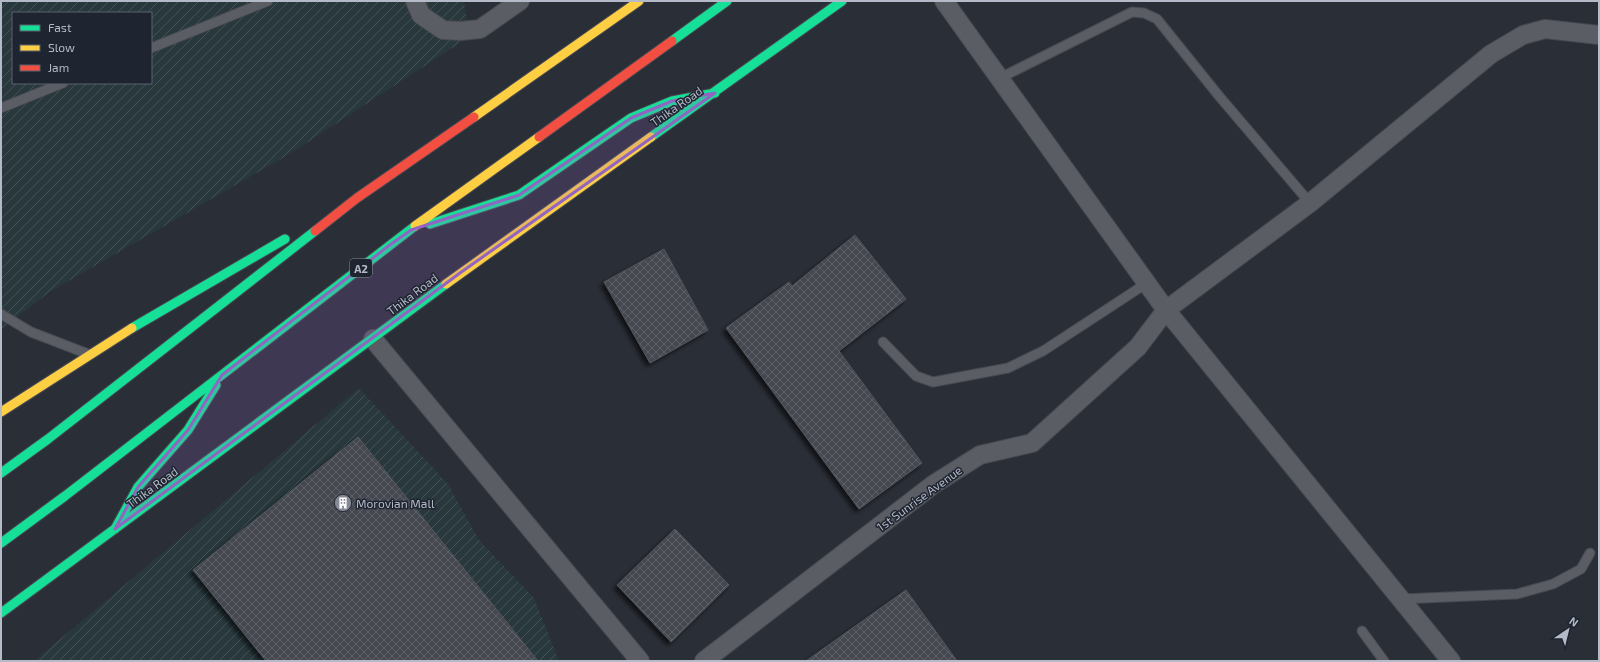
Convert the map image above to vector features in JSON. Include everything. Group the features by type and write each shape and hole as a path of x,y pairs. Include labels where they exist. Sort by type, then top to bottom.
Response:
{"main road":[{"path":"1,473 48,439 357,198 604,27 639,1"},
{"name":"A2","path":"1,544 411,230 727,1"},
{"name":"Thika Road","path":"1,613 373,339 460,273 715,93 842,1"},
{"path":"411,230 519,195 631,118 672,101 715,93"},
{"path":"1,412 89,355 357,198"},
{"path":"115,529 138,487 188,430 222,375"}],"street":[{"path":"415,1 421,15 443,30 461,32 480,29 520,1"},
{"path":"944,1 1166,310 1451,661"},
{"name":"1st Sunrise Avenue","path":"704,661 934,484 980,455 1032,443 1138,347 1166,310 1310,203 1491,54 1523,35 1545,28 1599,35"},
{"path":"373,339 640,661"}],"lane":[{"path":"152,48 268,1"},
{"path":"1000,78 1132,12 1144,12 1157,19 1219,96 1310,203"},
{"path":"1,108 61,84"},
{"path":"883,342 916,376 933,382 1008,368 1043,351 1147,283"},
{"path":"1,314 31,332 89,355"},
{"path":"1401,599 1517,594 1553,584 1581,569 1590,553"},
{"path":"1362,631 1384,661"}],"highlighted area":[{"path":"715,93 460,273 115,529 138,487 188,430 222,375 391,244 411,230 519,195 631,118 672,101"}],"shaded area":[{"path":"1,1 464,1 469,37 288,155 51,291 1,329"},
{"path":"359,388 448,484 479,540 534,598 559,661 34,661"}],"building":[{"path":"855,235 906,299 839,351 922,463 859,509 726,328 789,282 792,286"},
{"path":"664,249 708,330 650,363 604,282"},
{"name":"Morovian Mall","path":"358,437 538,661 266,661 193,570"},
{"path":"675,529 729,585 671,642 617,585"},
{"path":"906,590 957,661 806,661"}],"traffic: fast":[{"path":"672,41 727,1"},
{"path":"651,137 842,1"},
{"path":"430,224 519,195 631,118 672,101 715,93"},
{"path":"1,543 65,496 415,226"},
{"path":"1,473 48,439 315,231"},
{"path":"132,328 285,239"},
{"path":"1,613 446,284"},
{"path":"115,529 138,487 188,430 216,385"}],"traffic: slow":[{"path":"474,117 639,1"},
{"path":"415,226 539,137"},
{"path":"446,284 651,137"},
{"path":"1,412 132,328"}],"traffic: jam":[{"path":"539,137 672,41"},
{"path":"315,231 357,198 474,117"}],"place":[{"name":"Morovian Mall","path":"343,503"}]}
